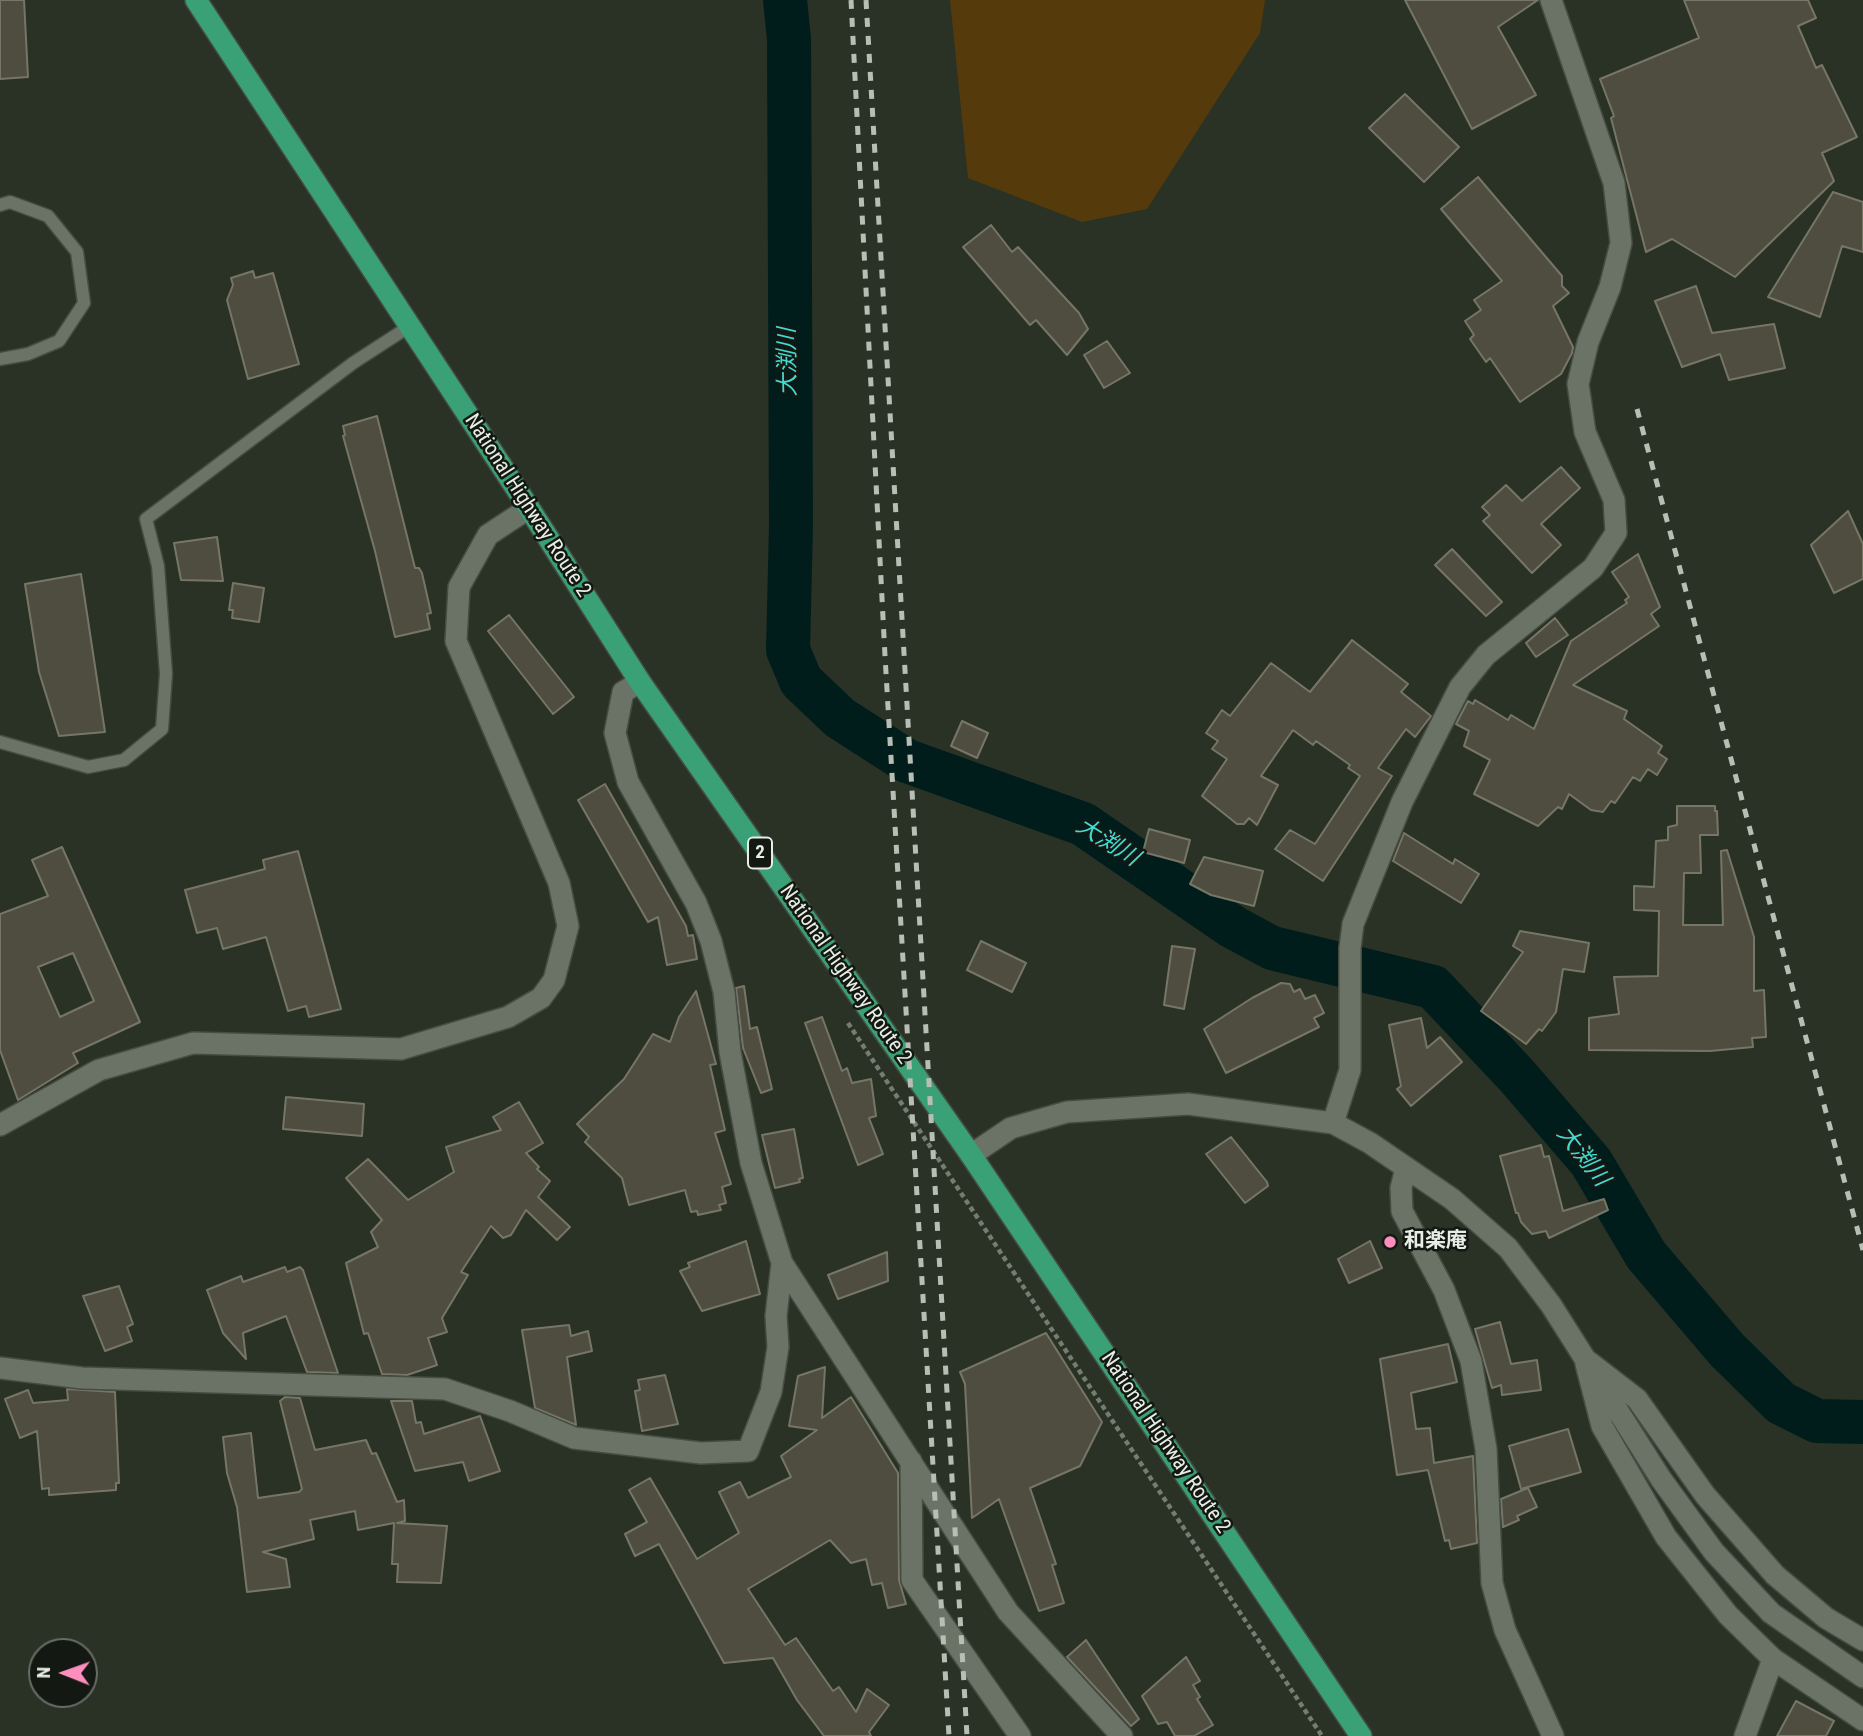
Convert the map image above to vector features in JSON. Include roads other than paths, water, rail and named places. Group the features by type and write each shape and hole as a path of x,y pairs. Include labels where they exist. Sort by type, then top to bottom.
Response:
{"highway":[{"name":"National Highway Route 2","path":"196,0 529,508 639,682 971,1155 1361,1736"}],"street":[{"path":"1332,1123 1350,1070 1350,948 1353,924 1402,802 1460,687 1486,655 1593,568 1616,533 1614,500 1585,432 1578,384 1588,342 1610,287 1621,243 1614,183 1551,0"},
{"path":"0,1125 99,1070 193,1043 401,1049 508,1017 541,998 554,980 568,926 559,883 456,641 459,587 488,534 529,508"},
{"path":"639,682 622,692 615,733 628,782 696,904 711,941 724,992 730,1052 751,1163 782,1262 1008,1612 1122,1736"},
{"path":"971,1155 1011,1128 1067,1112 1188,1104 1332,1123 1452,1199 1508,1248 1551,1306 1661,1479 1714,1552 1771,1613 1863,1677"},
{"path":"1406,1168 1401,1188 1402,1211 1444,1290 1471,1361 1486,1449 1492,1583 1505,1630 1553,1736"},
{"path":"0,1368 82,1378 445,1389 510,1411 574,1438 701,1453 748,1451 771,1392 778,1347 776,1316 782,1262"},
{"path":"1584,1359 1637,1399 1705,1495 1776,1575 1826,1618 1863,1640"},
{"path":"1584,1359 1602,1426 1666,1537 1728,1615 1773,1659 1863,1720"},
{"path":"911,1461 912,1580 1020,1736"},
{"path":"1745,1736 1773,1659"}],"lane":[{"path":"0,205 10,202 48,216 77,252 84,303 59,341 28,355 0,359"},
{"path":"0,742 88,766 124,760 162,729 166,674 158,566 146,519 353,363 410,326"}],"waterway":[{"name":"大渕川","path":"785,0 789,39 791,525 788,650 801,681 840,718 907,761 1083,824 1233,927 1272,948 1433,987 1517,1076 1591,1162 1646,1255 1727,1350 1781,1403 1817,1421 1863,1422"}],"railway":[{"path":"851,0 885,656 949,1736"},
{"path":"866,0 967,1736"},
{"path":"1637,409 1863,1250"}],"place":[{"name":"和楽庵","path":"1390,1242"}]}
